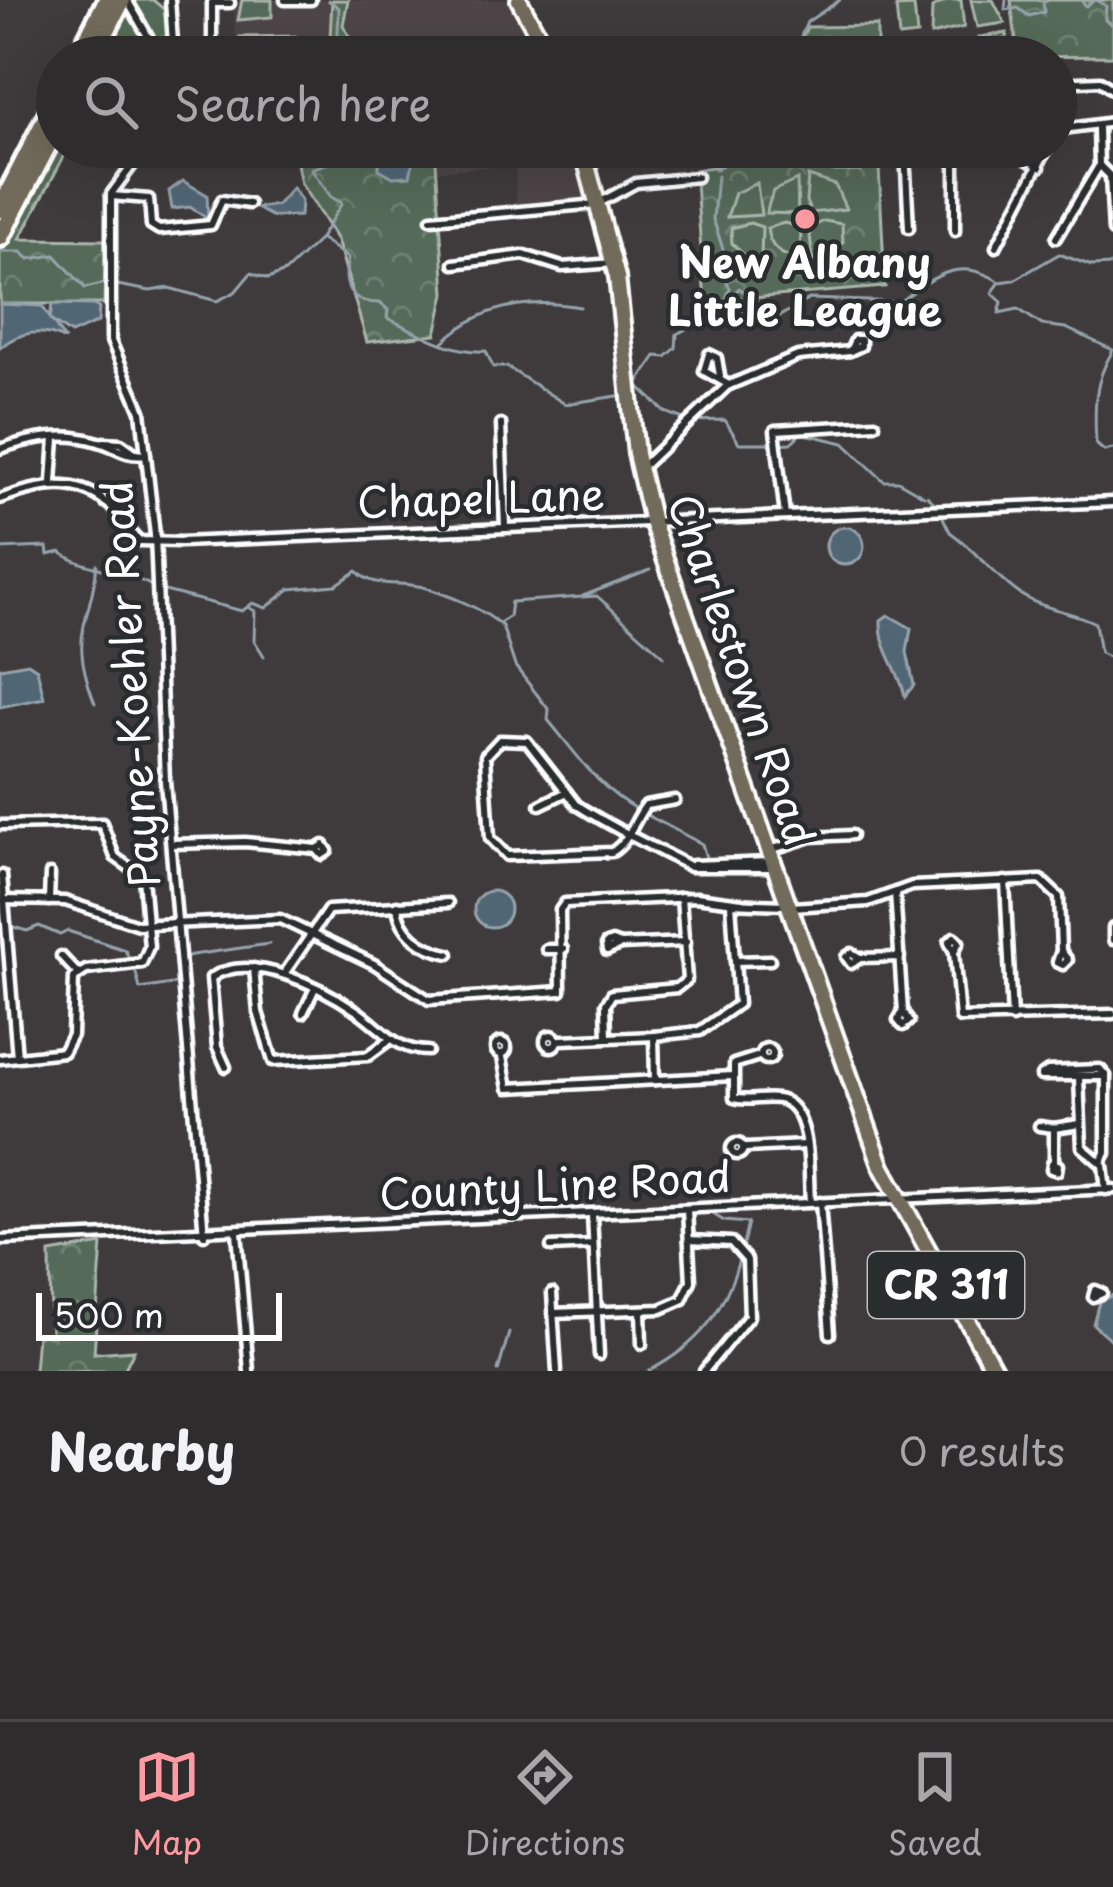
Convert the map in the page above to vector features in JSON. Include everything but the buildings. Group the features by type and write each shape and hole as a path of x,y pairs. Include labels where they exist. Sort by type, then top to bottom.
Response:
{"highway":[{"path":"89,36 107,0"},
{"path":"105,36 126,1"},
{"path":"0,209 36,139"},
{"path":"0,237 36,168"}],"main road":[{"path":"519,0 539,36"},
{"name":"Charlestown Road","path":"589,168 614,263 638,469 652,522 898,1199"},
{"name":"CR 311","path":"898,1199 995,1371"}],"street":[{"path":"170,0 172,36"},
{"path":"285,0 311,0"},
{"path":"126,1 147,36"},
{"path":"212,36 212,4 230,3"},
{"path":"1077,82 1100,81 1113,90"},
{"path":"1077,129 1113,122"},
{"path":"1056,238 1099,165 1098,128"},
{"path":"1099,165 1110,176 1113,231"},
{"path":"111,196 131,168"},
{"path":"906,168 909,228"},
{"path":"955,168 956,231"},
{"path":"996,248 1039,168"},
{"path":"431,219 600,203 636,183 697,176"},
{"path":"111,196 149,199 151,225 159,230 212,225 222,200 249,204"},
{"name":"Payne-Koehler Road","path":"111,196 112,347 139,405 155,542 171,844 204,1234"},
{"path":"454,264 524,255 562,267 614,263"},
{"path":"638,469 729,385 802,355 850,351"},
{"path":"720,376 729,385"},
{"path":"501,424 505,527"},
{"path":"784,516 777,429 874,424"},
{"path":"0,449 40,436 102,442 142,455"},
{"path":"0,499 52,483 55,437"},
{"name":"Chapel Lane","path":"52,483 82,486 126,522 139,541 155,542 1113,502"},
{"path":"675,800 646,805 629,834 608,853 511,856 493,846 484,760 493,743 515,738 530,743 581,808 629,834 687,865 705,870 772,860 811,837 852,835"},
{"path":"540,805 567,793"},
{"path":"0,825 102,823 115,857 142,877 148,954 142,963 78,974"},
{"path":"171,844 245,842 317,849"},
{"path":"49,901 50,874"},
{"path":"2,875 16,1057"},
{"path":"2,900 49,901 148,925 271,917 374,964 420,997 561,992 563,904 681,897 847,904 895,892 1041,880 1055,889 1061,951"},
{"path":"1005,881 1012,1018"},
{"path":"895,892 903,1012"},
{"path":"607,1037 606,1004 612,994 685,982 681,897"},
{"path":"284,974 328,910 448,903"},
{"path":"561,1040 697,1033 733,1012 739,1001 730,906 742,903"},
{"path":"397,905 409,933 429,949 449,954"},
{"path":"1113,928 1113,940"},
{"path":"620,946 686,942"},
{"path":"545,949 562,949"},
{"path":"954,952 958,1017 1113,1014"},
{"path":"61,956 78,974"},
{"path":"860,958 900,957"},
{"path":"735,961 770,960"},
{"path":"254,968 258,1012 273,1061 368,1056 391,1039"},
{"path":"226,1067 218,1050 211,978 254,968 284,974 353,1008 408,1049 428,1051"},
{"path":"0,1059 51,1055 67,1048 70,989 78,974"},
{"path":"303,1013 314,990"},
{"path":"655,1036 655,1080"},
{"path":"758,1056 738,1059 733,1076 736,1101 778,1099 791,1106 806,1145 830,1334"},
{"path":"502,1058 508,1088 733,1076"},
{"path":"1078,1074 1041,1076 1104,1069 1106,1153 1101,1162"},
{"path":"1078,1074 1084,1150 1101,1162 1110,1189"},
{"path":"1039,1126 1080,1124"},
{"path":"1054,1128 1054,1161"},
{"path":"746,1148 806,1145"},
{"name":"County Line Road","path":"0,1240 1110,1189"},
{"path":"554,1313 672,1306 687,1294 687,1210"},
{"path":"592,1215 599,1355"},
{"path":"237,1232 249,1371"},
{"path":"689,1240 727,1240 742,1250 748,1265 749,1316 704,1371"},
{"path":"551,1247 593,1245"},
{"path":"1102,1293 1113,1290"},
{"path":"552,1292 556,1371"},
{"path":"641,1310 642,1344"}],"shaded area":[{"path":"234,0 332,0 330,36 235,36"},
{"path":"348,0 510,0 530,36 350,36 343,25"},
{"path":"515,168 580,168 589,196 516,208"}],"green space":[{"path":"135,0 153,0 166,11 168,36 115,36"},
{"path":"242,0 272,0 272,17 238,20"},
{"path":"332,0 348,0 343,25 350,36 330,36"},
{"path":"961,0 964,27 931,35 932,8"},
{"path":"971,0 993,0 1005,23 977,27"},
{"path":"1011,0 1113,0 1113,56 1077,56 1077,36 1015,36"},
{"path":"914,6 917,35 899,36 896,7"},
{"path":"877,26 877,36 802,36 807,27"},
{"path":"44,168 58,168 20,239 106,240 104,304 0,304 0,249"},
{"path":"298,168 436,168 445,293 436,334 367,342 337,240 301,184"},
{"path":"879,168 885,287 705,302 695,170"},
{"path":"808,176 835,185 846,209 811,213 806,201"},
{"path":"797,180 798,214 766,213 773,191"},
{"path":"757,183 761,215 727,217 735,193"},
{"path":"825,221 842,224 843,242 831,256 813,261 809,227"},
{"path":"750,223 762,227 761,259 744,255 732,243 731,228"},
{"path":"784,223 801,227 800,258 782,254 770,241 767,228"},
{"path":"102,1244 94,1353 134,1350 124,1371 34,1371 37,1335 51,1336 50,1253"}],"water":[{"path":"412,168 410,176 393,177 379,169"},
{"path":"183,181 207,195 208,219 190,207 172,209 169,191"},
{"path":"292,188 301,200 300,216 273,217 256,208 277,205"},
{"path":"0,304 42,306 65,340 31,333 0,348"},
{"path":"52,304 93,305 99,308 98,322 71,334 50,320"},
{"path":"845,527 858,533 864,546 858,559 845,565 832,559 826,546 832,533"},
{"path":"888,615 911,628 907,652 914,685 905,696 883,641 881,620"},
{"path":"28,663 37,669 44,698 0,707 0,668"},
{"path":"492,891 505,896 510,909 505,922 492,927 479,922 474,909 479,896"},
{"path":"1113,1295 1113,1342 1093,1324 1099,1302"}],"waterway":[{"path":"328,0 339,8 338,36"},
{"path":"801,36 807,22 840,0"},
{"path":"1006,0 1005,10 1018,8 1029,16 1044,12 1043,0"},
{"path":"1081,0 1086,6 1094,1"},
{"path":"1096,0 1106,6 1105,20 1113,25"},
{"path":"0,252 21,252 29,259 55,255 85,288 106,283 150,291 169,288 217,301 235,292 251,273 268,279 285,272 319,240 342,203 331,197 314,168"},
{"path":"636,385 656,356 666,357 676,348 677,334 694,325 704,308 725,302 730,288 720,269 725,255 713,219 717,176"},
{"path":"320,238 348,258 350,291 361,300 380,303 388,310 387,318 448,345 486,351 493,367 507,367 565,404 624,395"},
{"path":"1000,282 1014,280 1059,254 1092,266 1111,265"},
{"path":"729,300 739,288 759,303 759,311 744,311 743,321 750,325 773,320 809,299 899,302 948,272 973,270 1000,282 992,293 1002,302 999,313 1018,309 1042,325 1066,328 1113,350"},
{"path":"443,342 473,320 507,307 543,303 580,307"},
{"path":"1112,352 1098,384 1095,418 1096,444 1104,451 1113,449"},
{"path":"637,385 665,412 686,420"},
{"path":"693,421 725,420 739,443 772,443"},
{"path":"777,444 791,443 801,433 844,443 884,481 898,481 924,496"},
{"path":"927,496 937,505"},
{"path":"940,511 950,532 1017,592 1095,623 1100,653 1113,659"},
{"path":"0,549 47,547 48,555 61,552 153,587"},
{"path":"95,703 82,644 97,564"},
{"path":"583,596 650,570"},
{"path":"161,590 242,611 253,603 266,608 290,589 336,585 357,571 371,581 417,586 466,603 502,626 515,666 549,710 548,720 599,781 638,810"},
{"path":"501,622 509,617 511,602 597,596 664,656"},
{"path":"248,607 255,611 254,640 264,656"},
{"path":"643,813 702,844 707,861"},
{"path":"10,926 27,931 39,926 60,935 68,931 125,950 128,956"},
{"path":"186,983 185,959 192,955 269,944"},
{"path":"136,973 140,989 178,983"},
{"path":"708,1211 724,1221 748,1223 743,1245"},
{"path":"649,1371 682,1350 708,1324 740,1257"},
{"path":"498,1371 509,1333"}],"place":[{"name":"New Albany Little League","path":"805,219"}]}
